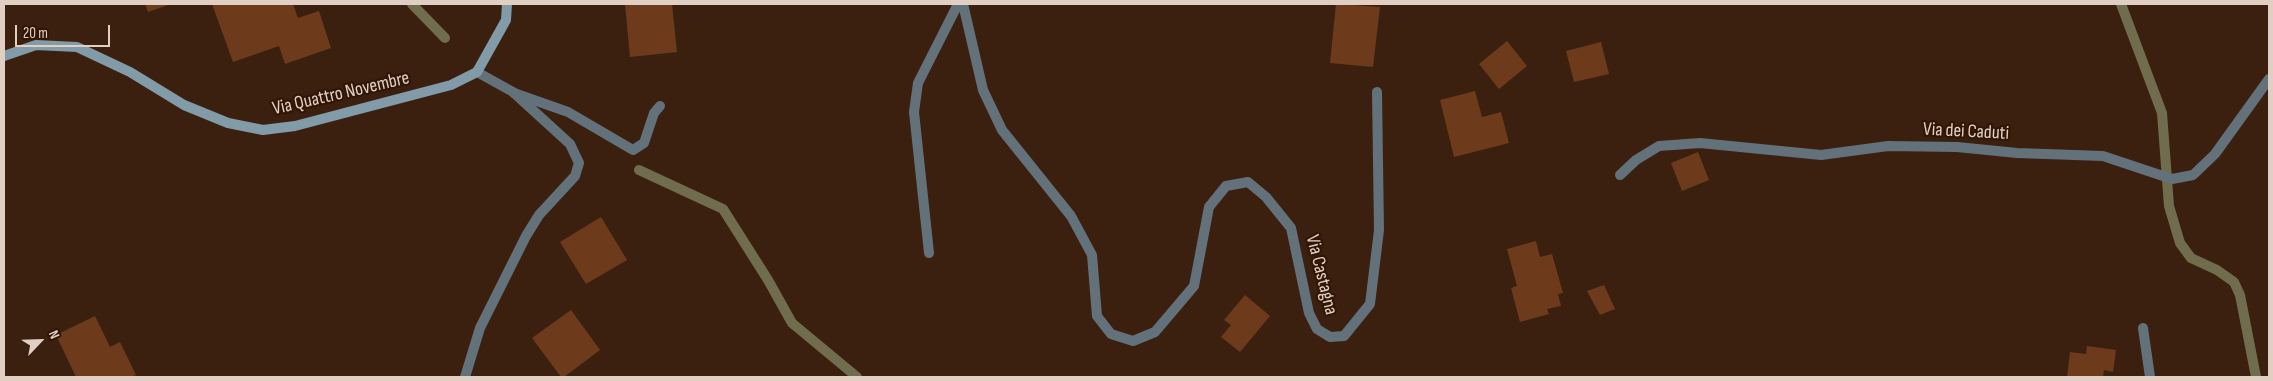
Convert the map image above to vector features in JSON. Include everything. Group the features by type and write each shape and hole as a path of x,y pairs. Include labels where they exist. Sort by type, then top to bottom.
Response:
{"main road":[{"path":"477,72 506,20 507,4"},
{"name":"Via Quattro Novembre","path":"4,56 36,45 77,47 130,72 184,105 228,123 263,130 295,126 442,87 477,72"}],"street":[{"path":"929,253 914,112 918,84 958,4"},
{"name":"Via Castagna","path":"963,4 983,90 1002,130 1071,216 1092,255 1097,316 1112,334 1133,341 1154,332 1194,286 1209,207 1226,186 1248,182 1266,197 1292,228 1309,313 1317,329 1330,337 1344,336 1370,304 1379,230 1377,92"},
{"path":"477,72 513,92 568,112 633,150 644,143 654,113 660,106"},
{"name":"Via dei Caduti","path":"1620,175 1636,160 1659,146 1700,143 1821,155 1888,146 1957,147 2017,153 2103,156 2172,179 2193,175 2215,154 2269,79"},
{"path":"465,377 480,328 526,236 539,215 575,176 579,163 570,144 513,92"},
{"path":"2143,328 2150,377"}],"building":[{"path":"145,4 171,4 148,12"},
{"path":"212,4 293,4 298,18 319,11 331,48 285,64 279,46 233,62"},
{"path":"625,4 672,4 677,52 630,57"},
{"path":"1336,4 1380,7 1373,67 1330,63"},
{"path":"1507,41 1527,66 1499,89 1479,64"},
{"path":"1601,42 1609,74 1574,82 1566,51"},
{"path":"1475,91 1482,117 1501,112 1509,143 1454,157 1440,100"},
{"path":"1698,152 1709,180 1682,191 1671,163"},
{"path":"601,217 627,260 586,284 560,242"},
{"path":"1536,241 1540,257 1552,254 1563,293 1558,294 1561,306 1547,309 1549,314 1520,322 1511,288 1517,286 1507,249"},
{"path":"1604,285 1615,309 1600,315 1587,291"},
{"path":"1245,295 1270,316 1240,352 1221,337 1231,325 1224,320"},
{"path":"571,310 600,350 564,377 561,377 532,338"},
{"path":"95,316 110,347 120,342 136,375 132,377 76,377 56,335"},
{"path":"2087,346 2116,350 2113,372 2104,370 2103,377 2067,377 2070,352 2086,354"}],"waterway":[{"path":"412,4 445,38"},
{"path":"2121,4 2162,113 2169,206 2180,243 2191,258 2217,270 2234,282 2240,295 2256,377"},
{"path":"639,170 723,209 768,280 792,323 857,377"}]}
